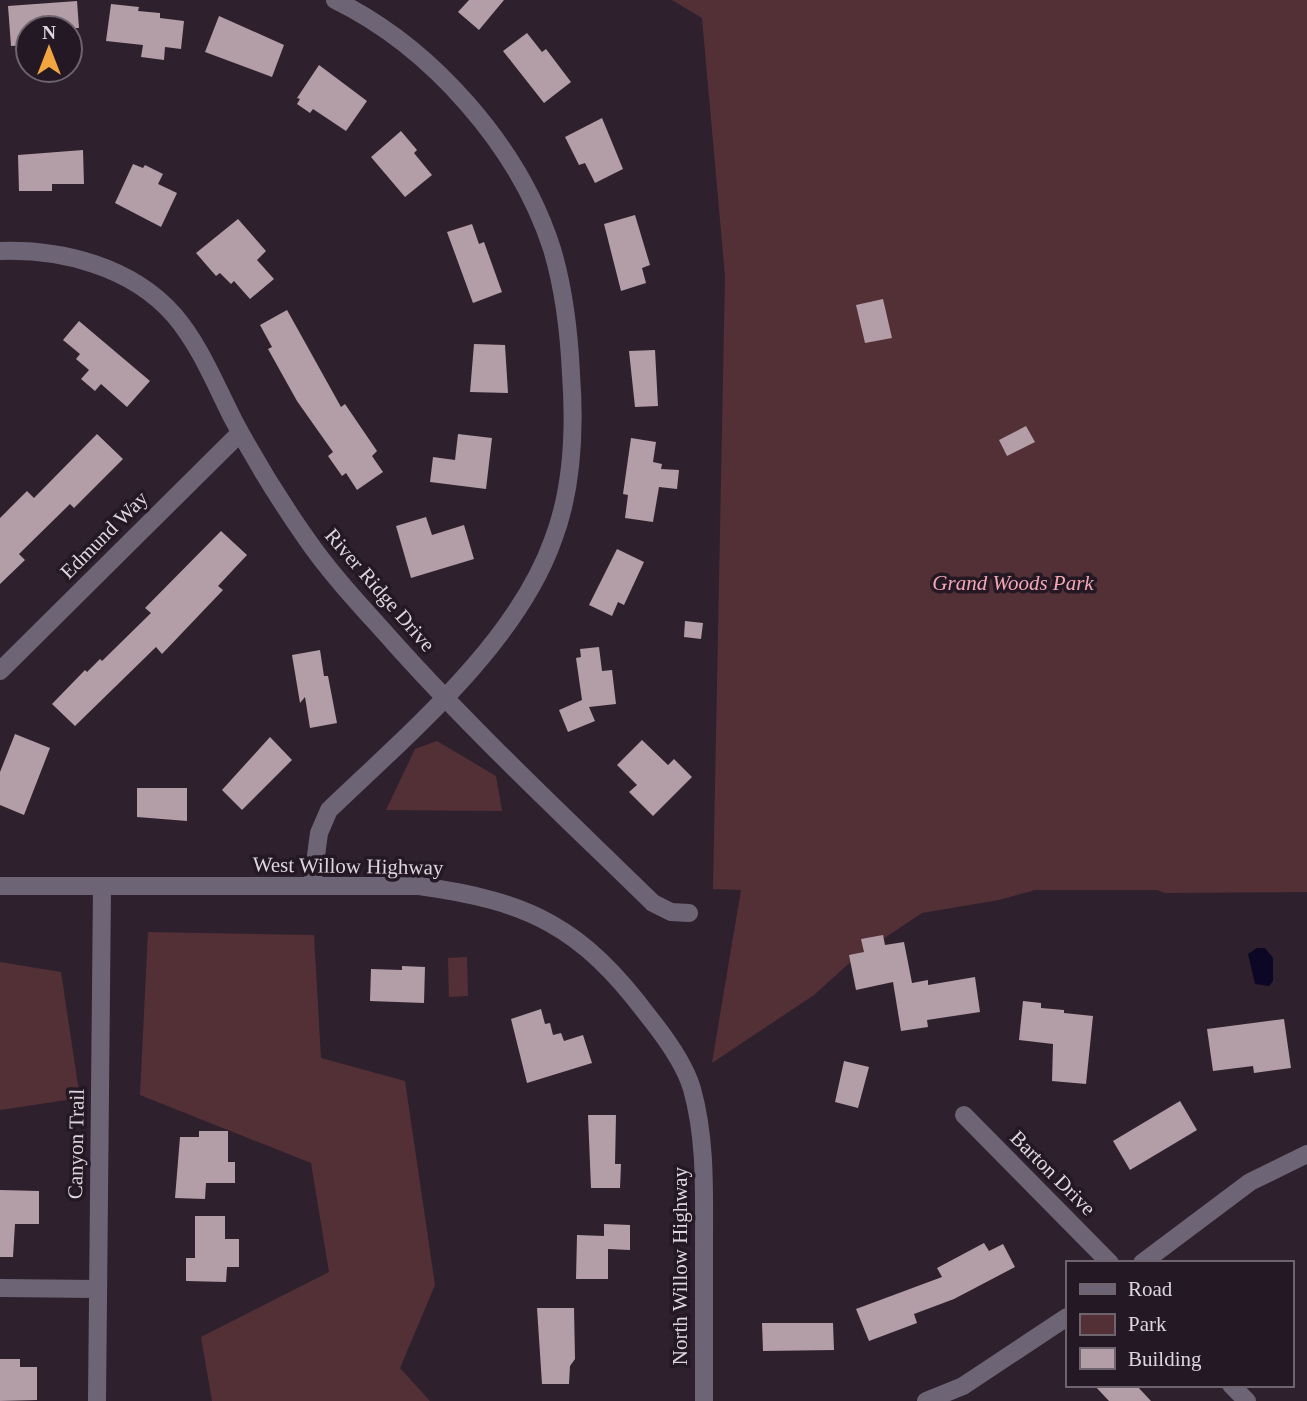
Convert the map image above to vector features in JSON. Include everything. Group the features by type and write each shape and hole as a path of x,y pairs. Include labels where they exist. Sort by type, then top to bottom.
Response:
{"street":[{"path":"312,886 319,833 329,810 445,699 519,606 553,541 562,512 570,467 574,408 562,288 551,247 534,204 505,155 475,114 435,72 389,34 335,0"},
{"name":"River Ridge Drive","path":"0,251 60,253 89,261 154,298 173,314 196,348 240,433 305,537 345,590 445,699 653,903 671,912 689,913"},
{"name":"Edmund Way","path":"0,671 240,433"},
{"name":"West Willow Highway","path":"0,886 419,886 474,894 523,908 554,924 586,946 634,997 661,1033 691,1086 701,1130"},
{"name":"Canyon Trail","path":"97,1401 102,887"},
{"name":"Barton Drive","path":"964,1115 1109,1261"},
{"name":"North Willow Highway","path":"701,1130 704,1190 704,1401"},
{"path":"1145,1261 1250,1182 1307,1154"},
{"path":"0,1288 97,1289"},
{"path":"926,1401 962,1386 1066,1318"},
{"path":"1233,1387 1247,1401"}],"green space":[{"name":"Grand Woods Park","path":"672,0 1307,0 1307,892 1035,890 999,900 922,913 856,957 814,995 712,1063 741,890 713,889 725,276 702,18"},
{"path":"437,741 496,776 502,811 386,810 415,749"},
{"path":"148,932 314,935 321,1058 405,1081 435,1285 400,1368 430,1401 212,1401 201,1337 329,1272 311,1163 140,1095"},
{"path":"467,957 468,996 449,997 448,958"},
{"path":"0,962 61,972 80,1098 0,1110"}],"shaded area":[{"path":"1257,948 1265,948 1273,958 1273,981 1269,986 1255,984 1248,954"}],"building":[{"path":"469,0 504,0 479,30 458,12"},
{"path":"77,1 78,14 14,14 14,46 11,46 8,6"},
{"path":"111,4 139,7 138,11 160,13 160,18 184,21 181,49 165,47 164,60 141,57 143,45 106,41"},
{"path":"219,16 284,45 272,77 205,52"},
{"path":"527,33 542,52 546,49 571,82 544,103 503,51"},
{"path":"319,65 367,101 346,131 313,109 310,113 297,104 300,99 297,98"},
{"path":"602,118 623,169 595,183 585,163 579,165 565,137"},
{"path":"401,131 417,150 414,153 432,175 405,197 371,157"},
{"path":"83,150 84,184 52,184 52,191 19,191 18,155"},
{"path":"133,164 143,168 145,165 163,174 158,184 177,193 161,227 115,203"},
{"path":"635,215 650,265 642,268 646,283 621,291 604,224"},
{"path":"238,219 266,251 257,260 274,279 250,299 234,281 231,284 220,273 216,276 196,253"},
{"path":"472,224 479,244 484,242 502,292 473,303 447,232"},
{"path":"883,299 892,338 865,343 856,305"},
{"path":"287,310 341,407 345,404 377,451 372,456 383,472 357,490 346,473 342,476 328,456 333,452 297,401 268,349 272,347 260,325"},
{"path":"79,321 150,381 127,407 101,384 95,391 81,379 89,370 76,359 80,354 63,340"},
{"path":"474,344 505,345 508,393 470,392"},
{"path":"655,350 658,406 635,407 629,351"},
{"path":"1026,426 1035,442 1007,456 999,440"},
{"path":"97,434 123,459 74,508 70,504 19,554 25,560 0,584 0,518 27,491 34,498"},
{"path":"458,434 492,438 486,489 430,482 433,457 455,460"},
{"path":"631,438 656,442 653,462 662,464 661,469 679,470 677,489 659,487 653,522 625,518 628,495 623,494"},
{"path":"426,517 432,535 464,525 474,559 411,578 396,526"},
{"path":"221,531 247,555 218,586 223,590 162,654 156,647 75,726 52,704 85,670 87,672 100,659 102,661 151,613 145,608"},
{"path":"617,549 644,562 624,605 618,602 612,616 589,605"},
{"path":"685,621 703,623 701,639 684,637"},
{"path":"599,647 602,671 612,670 616,704 589,707 595,721 568,732 559,710 582,700 576,658 581,657 580,649"},
{"path":"320,650 337,723 310,728 305,697 300,703 292,655"},
{"path":"15,734 50,748 24,815 0,805 0,772"},
{"path":"270,737 292,760 242,810 222,790"},
{"path":"642,740 668,765 674,759 692,777 653,816 629,792 637,785 617,765"},
{"path":"137,788 187,788 187,821 137,817"},
{"path":"883,935 885,945 904,942 912,983 928,980 928,985 975,977 980,1012 927,1020 928,1027 901,1031 893,982 856,990 849,955 864,952 861,939"},
{"path":"402,966 425,967 424,1003 370,1001 371,969 402,970"},
{"path":"1023,1001 1041,1003 1041,1008 1064,1010 1064,1013 1093,1016 1086,1084 1052,1081 1053,1044 1019,1040"},
{"path":"541,1009 545,1024 550,1023 553,1035 561,1033 564,1041 583,1035 592,1063 527,1083 511,1019"},
{"path":"1284,1019 1291,1068 1254,1073 1253,1066 1213,1071 1207,1029"},
{"path":"844,1061 869,1067 858,1108 835,1102"},
{"path":"1180,1101 1197,1130 1130,1170 1113,1141"},
{"path":"588,1115 616,1115 615,1164 621,1164 620,1188 591,1188"},
{"path":"199,1131 228,1131 228,1162 235,1162 235,1183 206,1183 205,1199 175,1198 180,1137 199,1137"},
{"path":"0,1190 39,1191 39,1224 15,1224 13,1257 0,1257"},
{"path":"195,1216 225,1216 225,1239 239,1239 239,1267 227,1267 226,1282 186,1281 186,1258 195,1258"},
{"path":"604,1224 630,1225 630,1250 608,1249 608,1279 576,1279 577,1235 604,1236"},
{"path":"984,1243 989,1251 1003,1244 1015,1267 954,1299 914,1314 917,1323 869,1341 856,1309 942,1277 937,1268"},
{"path":"537,1308 574,1308 575,1359 570,1366 569,1384 542,1384"},
{"path":"762,1323 833,1323 834,1350 763,1351"},
{"path":"0,1359 20,1359 20,1367 37,1367 37,1400 0,1401"},
{"path":"1096,1387 1138,1387 1151,1401 1109,1401"}]}
